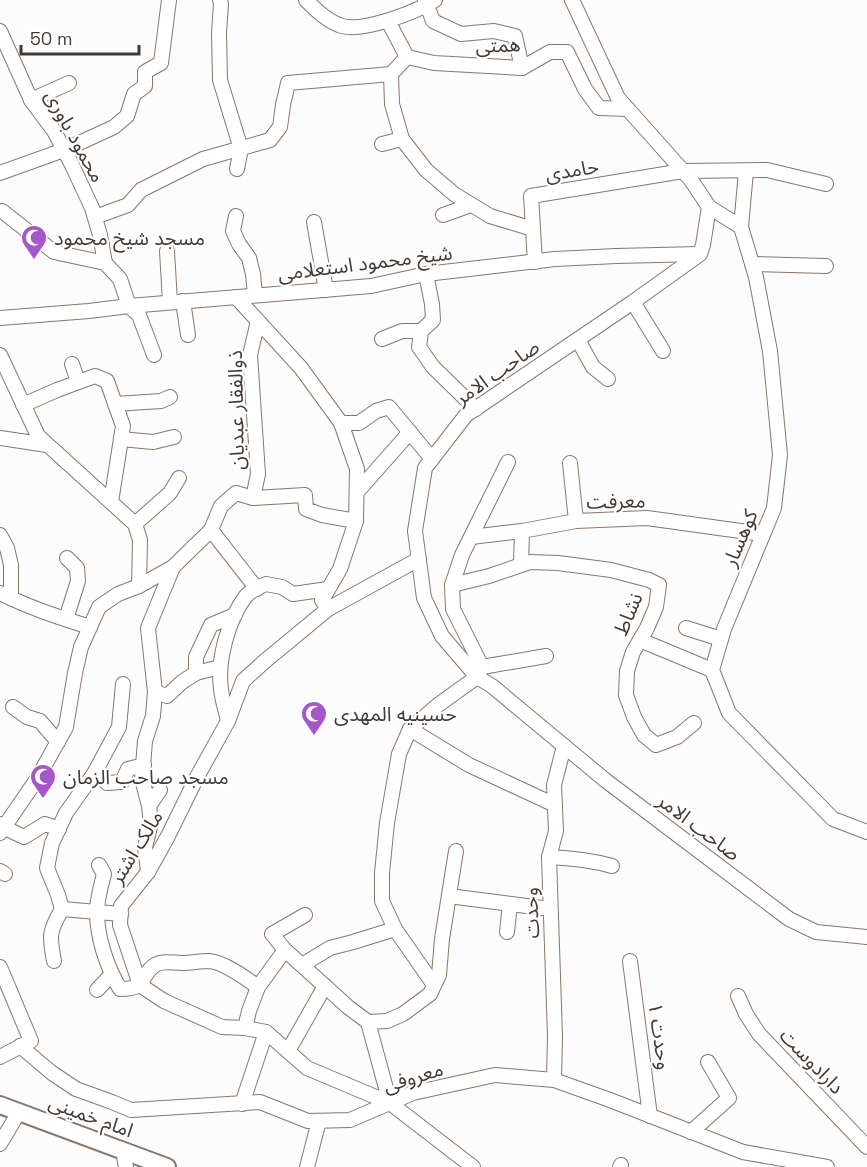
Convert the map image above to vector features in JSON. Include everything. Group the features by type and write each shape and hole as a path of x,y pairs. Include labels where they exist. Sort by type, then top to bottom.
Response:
{"street":[{"path":"0,173 64,150 114,127 127,116 134,94 145,86 145,72 161,63 169,0"},
{"path":"220,0 220,81 241,149 237,169"},
{"path":"306,0 320,14 340,26 356,27 388,21 416,11 429,2 433,21 461,34 494,32 515,36 522,68"},
{"path":"572,0 618,98 691,180 709,207 741,227 746,171"},
{"path":"95,217 128,205 141,190 203,159 270,140 280,128 288,83 391,74 407,57 388,21"},
{"name":"محمود باوری","path":"0,31 31,100 54,131 82,187 95,217 105,263"},
{"name":"همتی","path":"407,57 434,63 522,68 550,52 567,52 585,89 599,108 628,109"},
{"path":"391,74 392,104 402,140 426,170 454,194 490,216 533,230"},
{"path":"31,100 69,83"},
{"path":"382,144 402,140"},
{"path":"683,171 767,170 826,184"},
{"name":"حامدی","path":"535,262 531,196 683,171"},
{"path":"443,215 471,205"},
{"path":"700,254 709,207"},
{"path":"1,210 54,252 105,263 120,279 129,306 140,315 154,355"},
{"path":"236,216 233,231 249,258 255,295"},
{"path":"314,222 326,290"},
{"name":"کوهسار","path":"712,670 720,639 774,508 780,455 770,351 752,264 741,227"},
{"path":"167,251 177,302 189,335"},
{"name":"شیخ محمود استعلامی","path":"0,318 371,286 426,274 535,262 616,256 700,254"},
{"name":"صاحب الامر","path":"700,254 466,416 425,468 415,531 424,598 442,636 492,686 605,780 789,919 816,932 867,938"},
{"path":"752,264 826,266"},
{"path":"426,274 433,320 421,332 419,347 433,367 476,409"},
{"path":"236,297 301,368 341,423 357,469 356,521 340,568 322,600 328,609"},
{"path":"633,302 663,351"},
{"name":"ذوالفقار عبدیان","path":"253,498 258,474 249,355 258,321"},
{"path":"382,339 402,331 421,332"},
{"path":"578,340 593,367 608,379"},
{"path":"0,355 38,436 135,524 140,540 139,586"},
{"path":"72,364 78,382"},
{"path":"23,405 95,376 107,381 123,426 111,502"},
{"path":"115,404 160,401 170,397"},
{"path":"341,423 359,423 376,411 389,407 432,459"},
{"path":"357,492 410,432"},
{"path":"121,439 153,442 174,437"},
{"path":"0,438 47,445"},
{"path":"479,672 453,609 452,585 462,555 508,462"},
{"path":"570,463 576,521"},
{"path":"135,524 170,493 179,478"},
{"path":"59,829 45,824 24,837 1,828 37,779 66,727 81,647 99,607 118,594 139,586 173,567 211,530 221,506 236,493 253,498 305,495 306,509 322,515 356,521"},
{"name":"معرفت","path":"471,537 576,521 647,518 762,534"},
{"path":"211,530 257,589"},
{"path":"521,565 522,531"},
{"path":"0,535 7,548 11,565 6,596 45,613 90,627"},
{"path":"66,620 78,581 76,567 67,558"},
{"name":"مالک اشتر","path":"140,985 120,925 121,906 148,872 228,721 243,681 328,609 419,559"},
{"name":"نشاط","path":"452,585 489,576 530,562 611,570 659,585 656,607 633,652 627,671 626,695 633,717 644,735 656,745 677,737 694,723"},
{"path":"148,872 145,847 151,823 142,778 145,741 153,716 155,692 148,628 173,567"},
{"path":"228,721 221,689 220,668 228,633 247,595 266,584 282,587 294,594 328,589"},
{"path":"196,674 196,657 211,625 235,615"},
{"path":"686,628 720,639"},
{"path":"640,640 712,670 729,714 834,819 867,832"},
{"path":"434,985 395,929 382,901 387,823 399,754 410,729 479,672 546,656"},
{"path":"155,692 167,696 182,682 196,674 220,668"},
{"path":"54,961 51,929 62,909 47,868 52,843 66,813 95,772 119,727 123,684"},
{"path":"13,707 27,717 40,721 58,742"},
{"path":"410,729 469,765 555,804"},
{"name":"وحدت","path":"554,1080 555,1036 549,857 556,831 554,785 564,746"},
{"path":"95,772 107,783 122,782 128,769 144,765"},
{"path":"149,806 160,790"},
{"path":"368,1022 387,1021 403,1014 430,994 439,975 442,939 456,851"},
{"path":"549,857 596,861 612,866"},
{"path":"99,865 104,874 97,912 104,956 111,975 120,989 130,989 140,985 152,967 162,962 211,961 241,974 258,987"},
{"path":"449,896 550,909"},
{"path":"507,932 510,904"},
{"path":"62,909 121,914"},
{"path":"305,915 272,934 285,950 368,1022 390,1103"},
{"path":"302,965 330,948 395,929"},
{"path":"245,1028 258,987 285,950"},
{"name":"وحدت ۱","path":"630,961 650,1116"},
{"path":"0,966 26,1044 0,1057"},
{"path":"97,990 111,975"},
{"path":"140,985 164,1001 222,1027 266,1032 307,1068 390,1103 473,1167"},
{"path":"288,1051 325,986"},
{"name":"دارادوست","path":"738,996 759,1034 867,1147"},
{"path":"242,1104 266,1032"},
{"name":"معروفی","path":"26,1044 52,1073 76,1089 132,1110 260,1102 308,1121 350,1120 413,1093 495,1075 554,1080 743,1152 827,1167"},
{"path":"691,1132 729,1098 708,1062"},
{"name":"امام خمینی","path":"0,1105 125,1159 167,1167"},
{"path":"0,1144 19,1112"},
{"path":"307,1167 319,1121"}],"place":[{"name":"مسجد شیخ محمود","path":"34,261"},
{"name":"حسینیه المهدی","path":"314,737"},
{"name":"مسجد صاحب الزمان","path":"43,800"}]}
